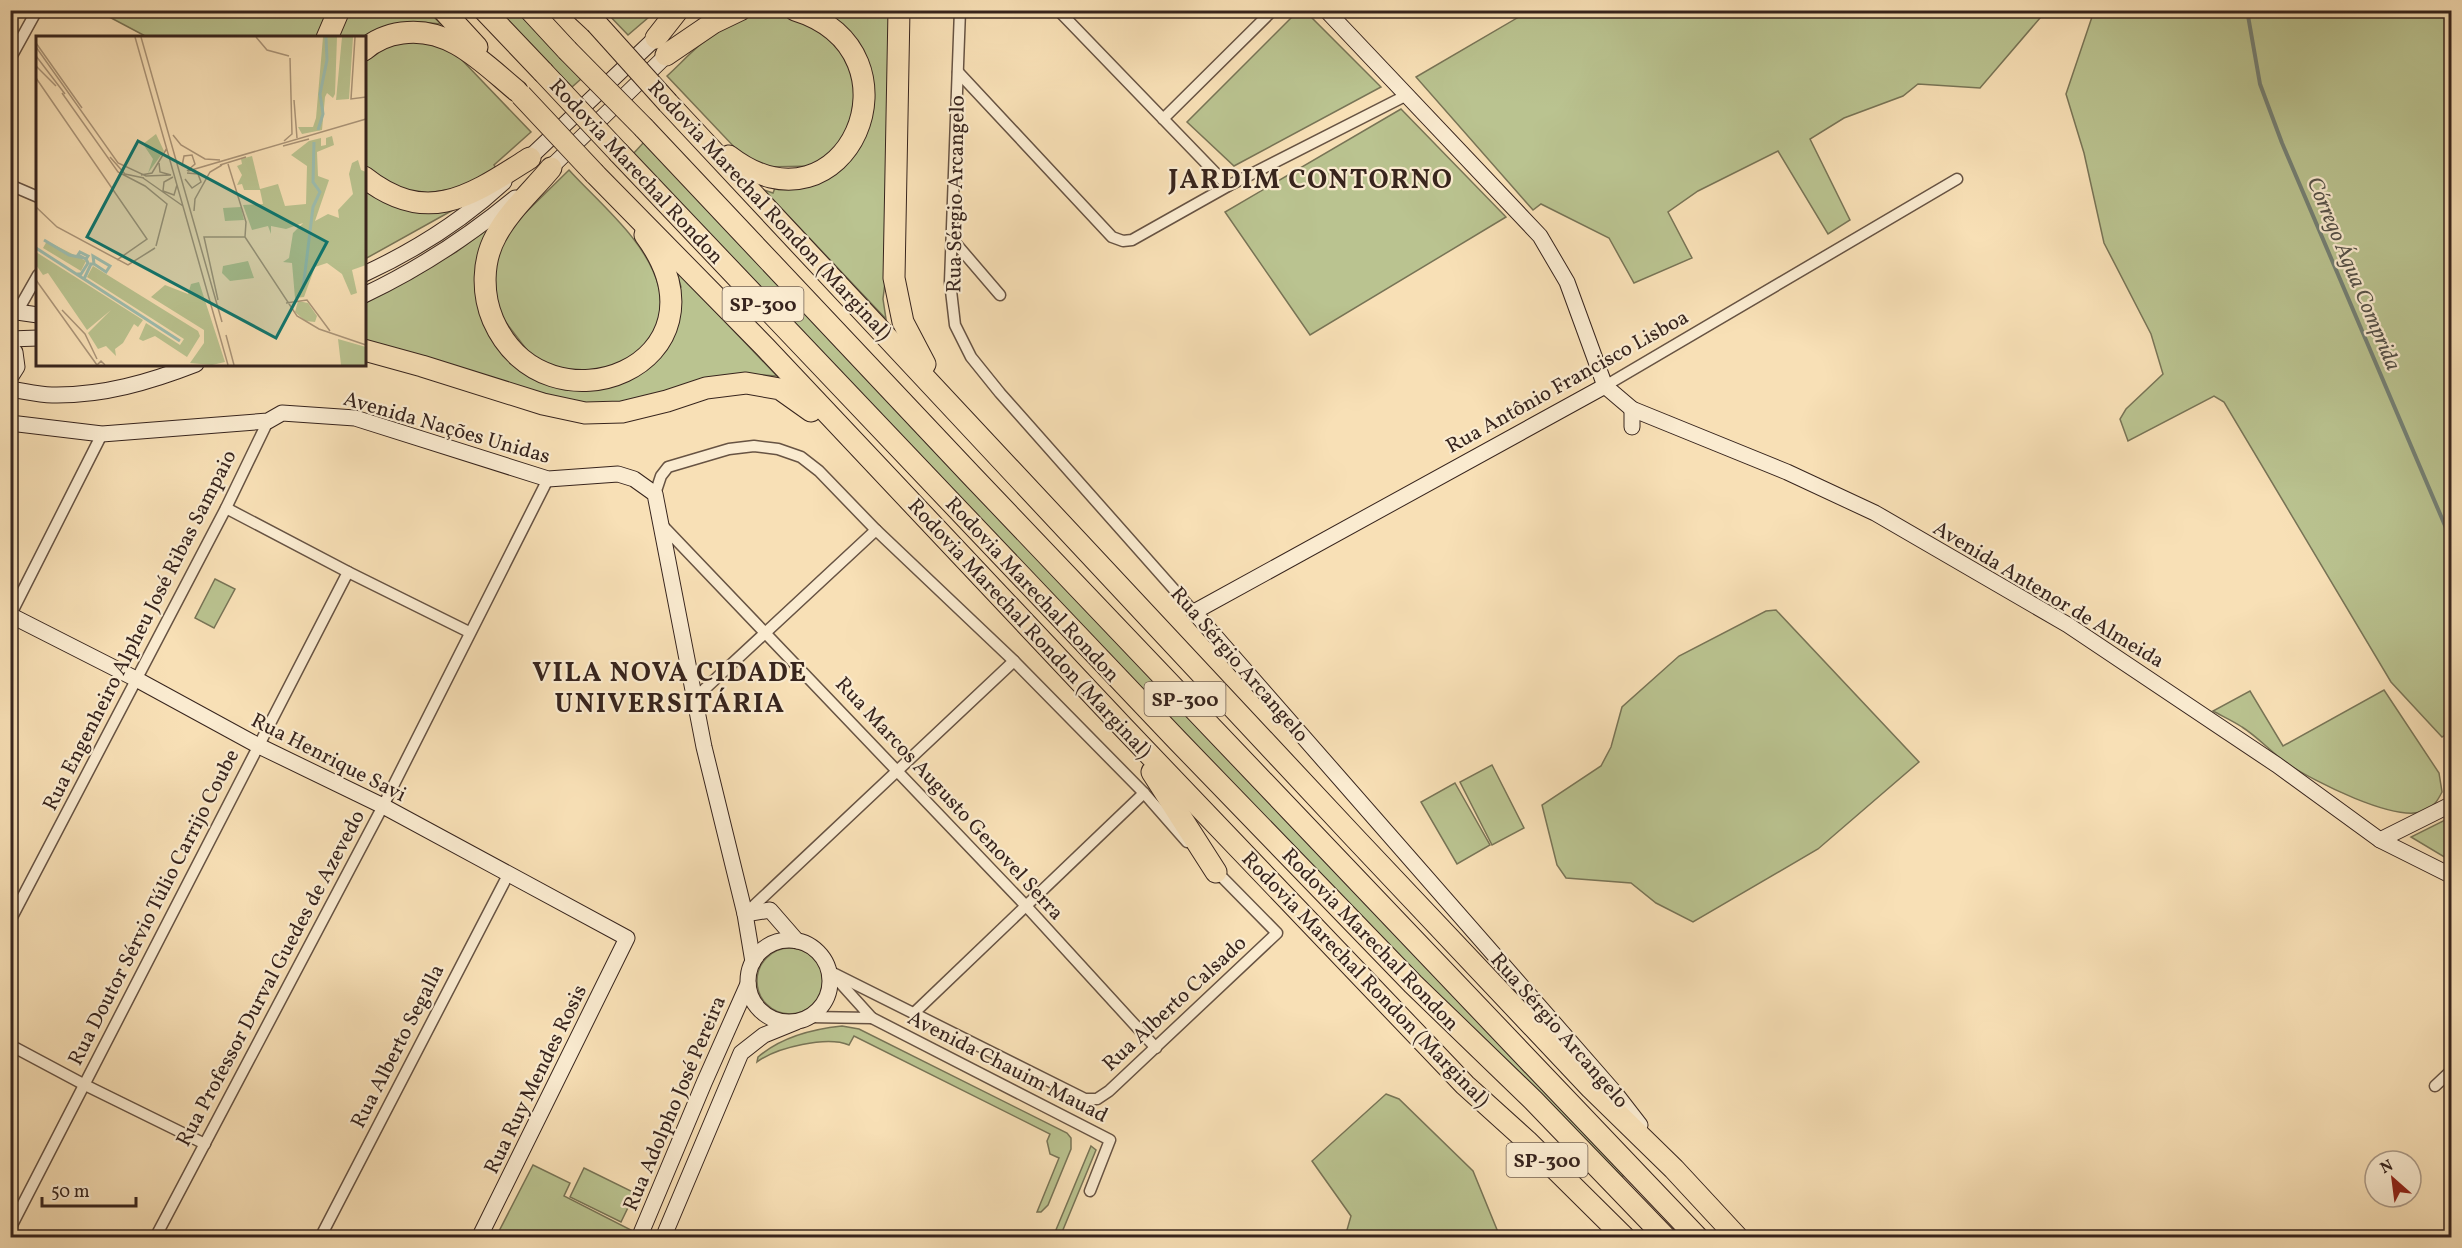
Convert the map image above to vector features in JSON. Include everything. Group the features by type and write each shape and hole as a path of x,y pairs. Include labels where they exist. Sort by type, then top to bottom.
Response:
{"highway":[{"path":"328,36 339,10"},
{"name":"Rodovia Marechal Rondon (Marginal)","path":"442,10 595,174 677,255 1124,729 1465,1085 1527,1141 1625,1238"},
{"name":"Rodovia Marechal Rondon","path":"484,10 1178,741 1413,984 1533,1100 1666,1238"},
{"name":"Rodovia Marechal Rondon","path":"530,10 1698,1238"},
{"path":"661,47 678,10"},
{"path":"661,47 740,10"},
{"path":"687,122 745,167 773,178 807,176 832,164 844,153 863,118 865,96 861,72 852,52 833,31 812,17 795,10"},
{"path":"899,10 894,278 903,322 908,333 918,353 953,407"},
{"name":"Rodovia Marechal Rondon (Marginal)","path":"586,14 1402,888 1591,1088 1674,1169"},
{"path":"366,49 382,37 393,34 429,32 462,46 519,93"},
{"path":"366,178 393,195 413,201 443,202 476,191 530,158"},
{"path":"551,168 503,225 495,238 485,281 488,309 502,337 520,357 549,374 586,381 608,379 620,375 643,360 657,346 665,333 671,305 663,267 656,251 616,196"},
{"path":"366,351 543,404 585,413 622,412 725,384 746,382 766,384 798,400 864,453"},
{"path":"1124,729 1216,872"},
{"name":"Rua Sérgio Arcangelo","path":"1674,1169 1738,1238"}],"street":[{"path":"10,59 37,10"},
{"path":"366,294 390,283 457,243 551,168 661,47 686,10"},
{"path":"366,273 429,239 483,201 661,47 713,10"},
{"name":"Rua Sérgio Arcangelo","path":"960,10 950,282 955,325 971,357 1000,393 1616,1094 1674,1169"},
{"path":"1058,10 1228,186"},
{"path":"1163,119 1273,10"},
{"path":"1326,10 1540,236 1567,282 1605,386"},
{"path":"958,72 1113,237 1123,241 1135,238 1228,186 1407,95"},
{"name":"Rua Antônio Francisco Lisboa","path":"1194,612 1605,386 1957,179"},
{"path":"10,185 36,196"},
{"path":"952,239 1000,295"},
{"path":"36,278 14,312 36,315"},
{"path":"10,339 36,338"},
{"path":"10,348 15,352 17,368 10,378"},
{"path":"10,389 50,395 82,394 157,380 191,366"},
{"name":"Avenida Antenor de Almeida","path":"1605,386 1632,409 1787,472 1875,513 2068,625 2277,765 2380,840 2451,876"},
{"path":"1632,409 1632,427"},
{"name":"Avenida Nações Unidas","path":"10,423 102,434 268,421 282,413 356,418 548,479 618,474 634,479 654,494"},
{"name":"Rua Engenheiro Alpheu José Ribas Sampaio","path":"10,921 226,508 268,421"},
{"path":"11,616 102,434"},
{"path":"753,962 745,914 695,698 663,526 654,494 661,476 668,467 729,449 754,446 778,449 801,457 819,471 876,530 1014,661 1144,793 1216,872"},
{"name":"Rua Professor Durval Guedes de Azevedo","path":"155,1238 382,806 548,479"},
{"path":"226,508 469,632"},
{"name":"Rua Marcos Augusto Genovel Serra","path":"663,526 1027,907 1156,1048"},
{"path":"695,698 876,530"},
{"name":"Rua Doutor Sérvio Túlio Carrijo Coube","path":"10,1228 348,572"},
{"name":"Rua Henrique Savi","path":"11,616 136,679 257,745 382,806 627,938"},
{"path":"745,914 1014,661"},
{"path":"829,970 914,1013 1144,793"},
{"path":"2380,840 2451,804"},
{"name":"Rua Alberto Calsado","path":"914,1013 1085,1099 1097,1100 1156,1048 1277,933 1216,872"},
{"name":"Rua Alberto Segalla","path":"320,1238 509,873"},
{"path":"745,914 770,910 797,941"},
{"name":"Rua Ruy Mendes Rosis","path":"479,1238 627,938"},
{"path":"784,940 797,941 817,951 824,959 829,970 830,983 827,996 820,1008 802,1019 776,1019 759,1009 751,998 748,984 753,962 760,952 771,944 784,940"},
{"name":"Avenida Chauim Mauad","path":"829,970 872,1018 1110,1140 1090,1191"},
{"name":"Rua Adolpho José Pereira","path":"639,1238 748,984"},
{"name":"Avenida Chauim Mauad","path":"802,1019 872,1018"},
{"name":"Rua Adolpho José Pereira","path":"663,1238 741,1053 764,1035 802,1019"},
{"path":"10,1045 205,1144"},
{"path":"2435,1086 2451,1070"}],"green space":[{"path":"1299,10 1305,11 1381,87 1234,166 1187,122"},
{"path":"98,11 329,11 318,36 145,36"},
{"path":"344,11 428,11 441,24 420,22 366,37 334,36"},
{"path":"496,11 520,11 581,79 572,87"},
{"path":"605,11 656,11 628,35"},
{"path":"820,11 892,11 887,266 883,299 886,319 764,190 773,193 775,188 792,187 804,183 841,164 858,149 872,117 873,82 867,63 849,38"},
{"path":"1529,11 2046,11 1980,88 1918,84 1903,96 1844,118 1810,139 1850,220 1828,234 1778,151 1698,191 1668,212 1692,258 1634,283 1609,238 1541,204 1533,210 1416,77"},
{"path":"2094,11 2451,11 2452,730 2442,737 2391,682 2224,402 2214,396 2128,441 2120,419 2126,409 2163,374 2151,334 2104,243 2084,153 2066,94"},
{"path":"757,14 788,16 803,21 838,46 858,87 847,139 813,166 765,167 738,151 667,76 720,29 731,22"},
{"path":"406,37 448,49 461,59 531,132 494,165 497,170 473,186 413,195 366,169 366,56"},
{"path":"1401,109 1506,217 1310,335 1225,212"},
{"path":"644,142 1625,1174 1622,1177 1455,1014 1279,833 633,154"},
{"path":"569,170 634,239 645,255 659,288 661,326 624,367 574,373 533,358 498,312 493,285 497,253 516,222"},
{"path":"366,187 428,212 453,210 366,258"},
{"path":"502,218 486,325 494,341 519,367 631,377 678,288 681,287 676,270 777,376 763,375 641,401 585,405 366,345 366,302 456,252"},
{"path":"215,579 235,589 214,628 195,618"},
{"path":"1776,610 1919,762 1818,849 1693,922 1656,903 1631,883 1566,878 1557,865 1542,805 1601,766 1611,747 1622,707 1679,656 1766,611"},
{"path":"2384,690 2439,773 2442,792 2433,805 2424,811 2411,813 2394,811 2335,790 2288,764 2248,731 2213,711 2250,691 2283,746"},
{"path":"1492,765 1524,828 1492,845 1460,782"},
{"path":"1455,783 1490,845 1457,864 1421,802"},
{"path":"2449,818 2451,827 2451,861 2411,837"},
{"path":"790,948 803,951 813,958 820,968 823,981 820,994 813,1004 803,1011 790,1014 777,1011 767,1004 760,994 757,981 760,968 767,958 777,951"},
{"path":"842,1026 859,1029 1067,1133 1071,1138 1071,1149 1048,1205 1041,1212 1037,1212 1059,1158 1050,1154 1047,1141 1050,1134 854,1036 849,1045 828,1042 802,1044 777,1052 757,1062 758,1057 767,1050 787,1040 808,1032"},
{"path":"1386,1094 1399,1099 1473,1171 1500,1237 1345,1237 1351,1216 1312,1161"},
{"path":"1091,1146 1096,1150 1060,1237 1053,1237"},
{"path":"533,1165 570,1183 564,1196 631,1230 627,1237 496,1237"},
{"path":"584,1168 635,1193 621,1222 570,1197"}],"waterway":[{"name":"Córrego Água Comprida","path":"2247,10 2260,84 2282,143 2452,542"}],"district":[{"name":"JARDIM CONTORNO","path":"1311,179"},
{"name":"VILA NOVA CIDADE UNIVERSITÁRIA","path":"670,688"}]}
